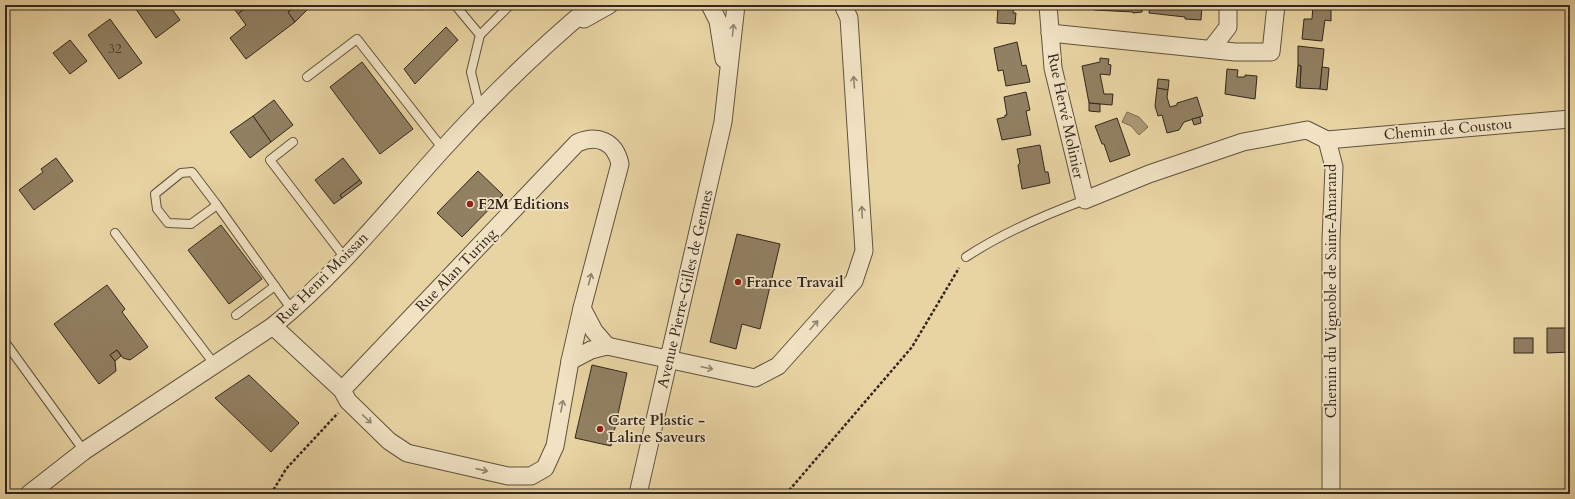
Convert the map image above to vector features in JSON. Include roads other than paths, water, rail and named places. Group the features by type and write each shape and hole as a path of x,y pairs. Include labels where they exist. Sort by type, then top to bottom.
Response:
{"street":[{"name":"Rue Henri Moissan","path":"29,494 84,451 273,326 292,310 345,258 480,109 559,32 592,5"},
{"name":"Rue Henri Moissan","path":"559,32 609,5"},
{"name":"Avenue Pierre-Gilles de Gennes","path":"710,5 718,21 728,83"},
{"name":"Avenue Pierre-Gilles de Gennes","path":"638,494 723,122 736,5"},
{"path":"570,361 591,350 608,346 755,378 778,366 854,281 864,251 850,18 844,5"},
{"name":"Rue Hervé Molinier","path":"1048,5 1052,68 1085,200"},
{"path":"1211,49 1228,27 1228,5"},
{"name":"Rue Hervé Molinier","path":"1050,33 1235,52 1272,52 1276,5"},
{"name":"Chemin de Coustou","path":"1327,140 1570,119"},
{"path":"1085,200 1150,174 1243,142 1308,130 1327,140"},
{"name":"Rue Alan Turing","path":"273,326 389,441 407,453 508,476 531,476 545,468 555,446 570,361 582,308 620,164 618,154 612,147 596,139 586,139 577,143 345,396"},
{"name":"Chemin du Vignoble de Saint-Amarand","path":"1327,140 1334,168 1331,240 1331,494"},
{"path":"582,308 594,331 608,346"}],"lane":[{"path":"455,5 480,36"},
{"path":"480,109 471,72 480,36 510,5"},
{"path":"307,78 357,39 443,149"},
{"path":"293,142 270,160 345,258"},
{"path":"217,205 191,224 168,223 157,209 155,194 181,173 192,172 217,205 292,310"},
{"path":"966,257 981,247 1062,208 1085,200"},
{"path":"115,233 215,365"},
{"path":"236,315 275,286"},
{"path":"5,342 84,451"}],"place":[{"name":"F2M Editions","path":"470,204"},
{"name":"France Travail","path":"738,282"},
{"name":"Carte Plastic - Laline Saveurs","path":"600,429"}]}
